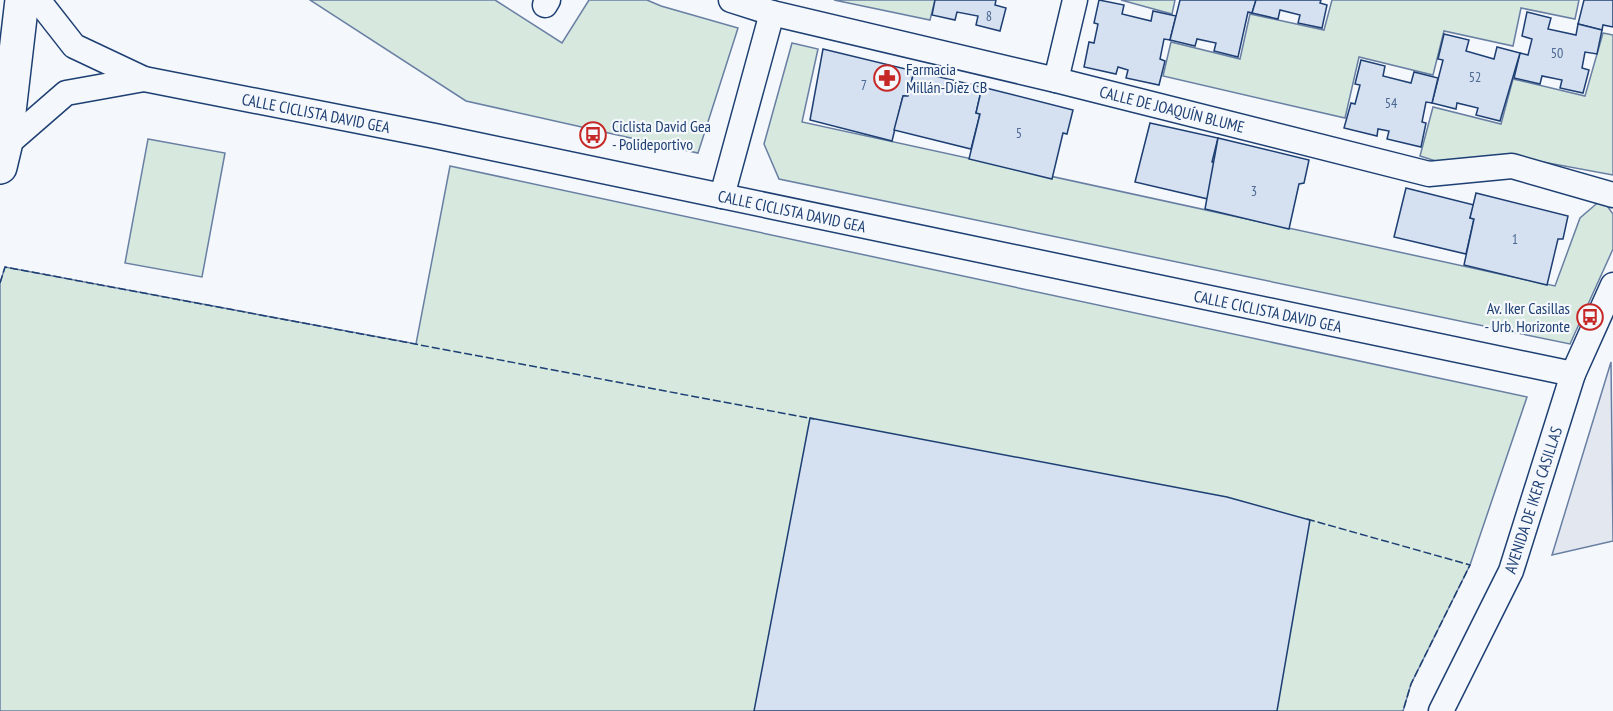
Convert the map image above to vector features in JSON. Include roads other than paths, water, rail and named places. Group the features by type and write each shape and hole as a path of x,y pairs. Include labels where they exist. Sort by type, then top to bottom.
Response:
{"street":[{"path":"3,157 22,0"},
{"name":"CALLE CICLISTA DAVID GEA","path":"38,0 74,46 144,79 723,196 1573,375"},
{"name":"CALLE DE JOAQUÍN BLUME","path":"731,0 772,13 1056,80 1429,174 1512,166 1613,195"},
{"path":"1056,80 1075,0"},
{"path":"723,196 772,13"},
{"path":"3,157 66,93 144,79"},
{"name":"AVENIDA DE IKER CASILLAS","path":"1441,711 1511,571 1573,375 1613,285"}],"place":[{"name":"Farmacia Millán-Díez CB","path":"887,78"},
{"name":"Ciclista David Gea - Polideportivo","path":"593,135"},
{"name":"Av. Iker Casillas - Urb. Horizonte","path":"1590,317"}]}
